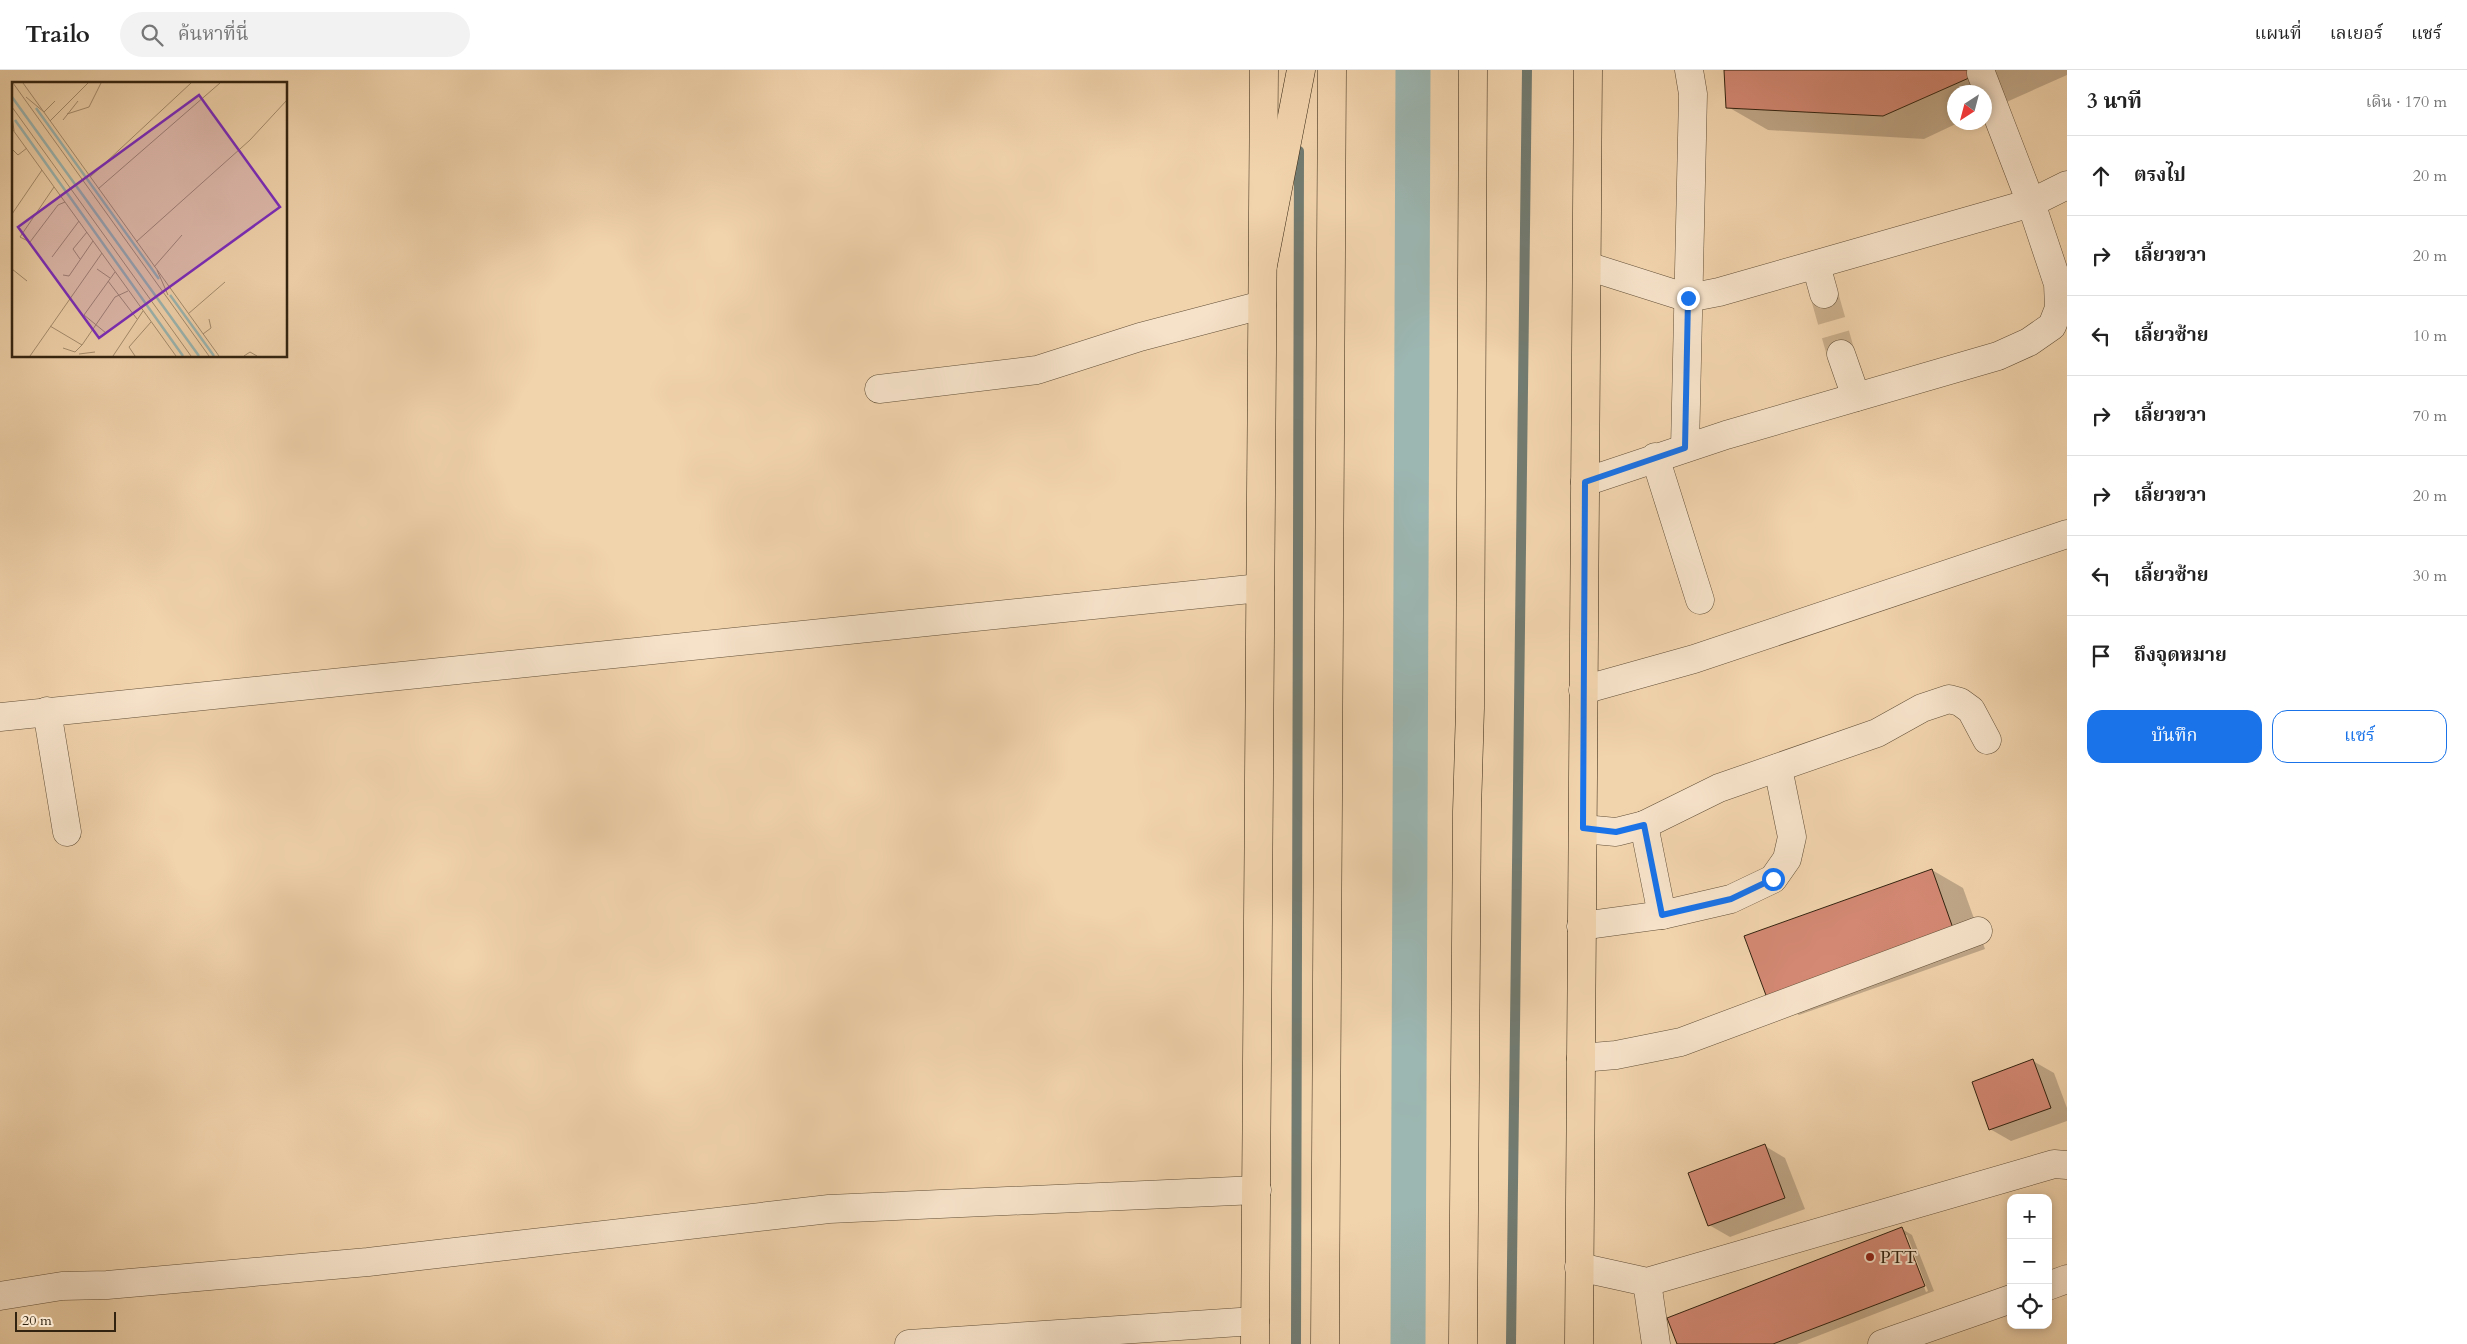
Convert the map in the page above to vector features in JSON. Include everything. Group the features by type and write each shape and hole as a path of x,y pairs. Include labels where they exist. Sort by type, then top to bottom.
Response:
{"main road":[{"path":"1255,1332 1264,70"},
{"path":"1263,265 1301,70"},
{"path":"1325,1344 1332,70"},
{"path":"1464,1344 1467,811 1470,708 1473,70"},
{"path":"1578,1344 1588,70"}],"street":[{"path":"1685,448 1692,94 1689,70"},
{"path":"1585,482 1685,448 1998,356 2029,342 2052,326 2059,308 2058,284 2031,203 1981,73"},
{"path":"1587,266 1688,298 1719,292 2031,203 2067,186"},
{"path":"1816,265 1824,294"},
{"path":"879,389 1037,370 1140,337 1262,305"},
{"path":"1841,354 1856,398"},
{"path":"1656,457 1700,600"},
{"path":"1584,690 1694,659 2067,534"},
{"path":"0,716 1260,588"},
{"path":"1583,828 1616,832 1644,825 1719,788 1877,733 1922,708 1949,699 1960,702 1971,710 1987,740"},
{"path":"47,711 67,832"},
{"path":"1582,926 1662,915 1731,899 1773,879 1787,859 1792,837 1778,768"},
{"path":"1644,825 1662,915"},
{"path":"1581,1058 1616,1054 1681,1042 1978,931"},
{"path":"1579,1268 1648,1282 2054,1164 2067,1165"},
{"path":"0,1296 62,1286 108,1286 368,1262 829,1209 1256,1190"},
{"path":"2052,1285 2067,1279"},
{"path":"1648,1282 1656,1344"},
{"path":"1882,1344 2007,1300"},
{"path":"909,1344 1255,1332"}],"building":[{"path":"1724,70 1987,70 1953,85 1947,85 1947,88 1883,116 1726,108"},
{"path":"1932,869 1954,931 1767,998 1744,936"},
{"path":"2033,1059 2051,1108 1989,1130 1972,1082"},
{"path":"1765,1144 1785,1198 1708,1226 1688,1173"},
{"name":"PTT","path":"1902,1227 1925,1286 1773,1344 1677,1344 1667,1318"}],"waterway":[{"path":"1408,1344 1413,70"},
{"path":"1511,1344 1527,70"},
{"path":"1296,1344 1299,151"}],"tunnel":[{"path":"1824,294 1841,354"}],"place":[{"name":"PTT","path":"1870,1257"}],"route":[{"path":"1688,298 1685,448 1585,482 1583,828 1616,832 1644,825 1662,915 1731,899 1773,879"}]}
